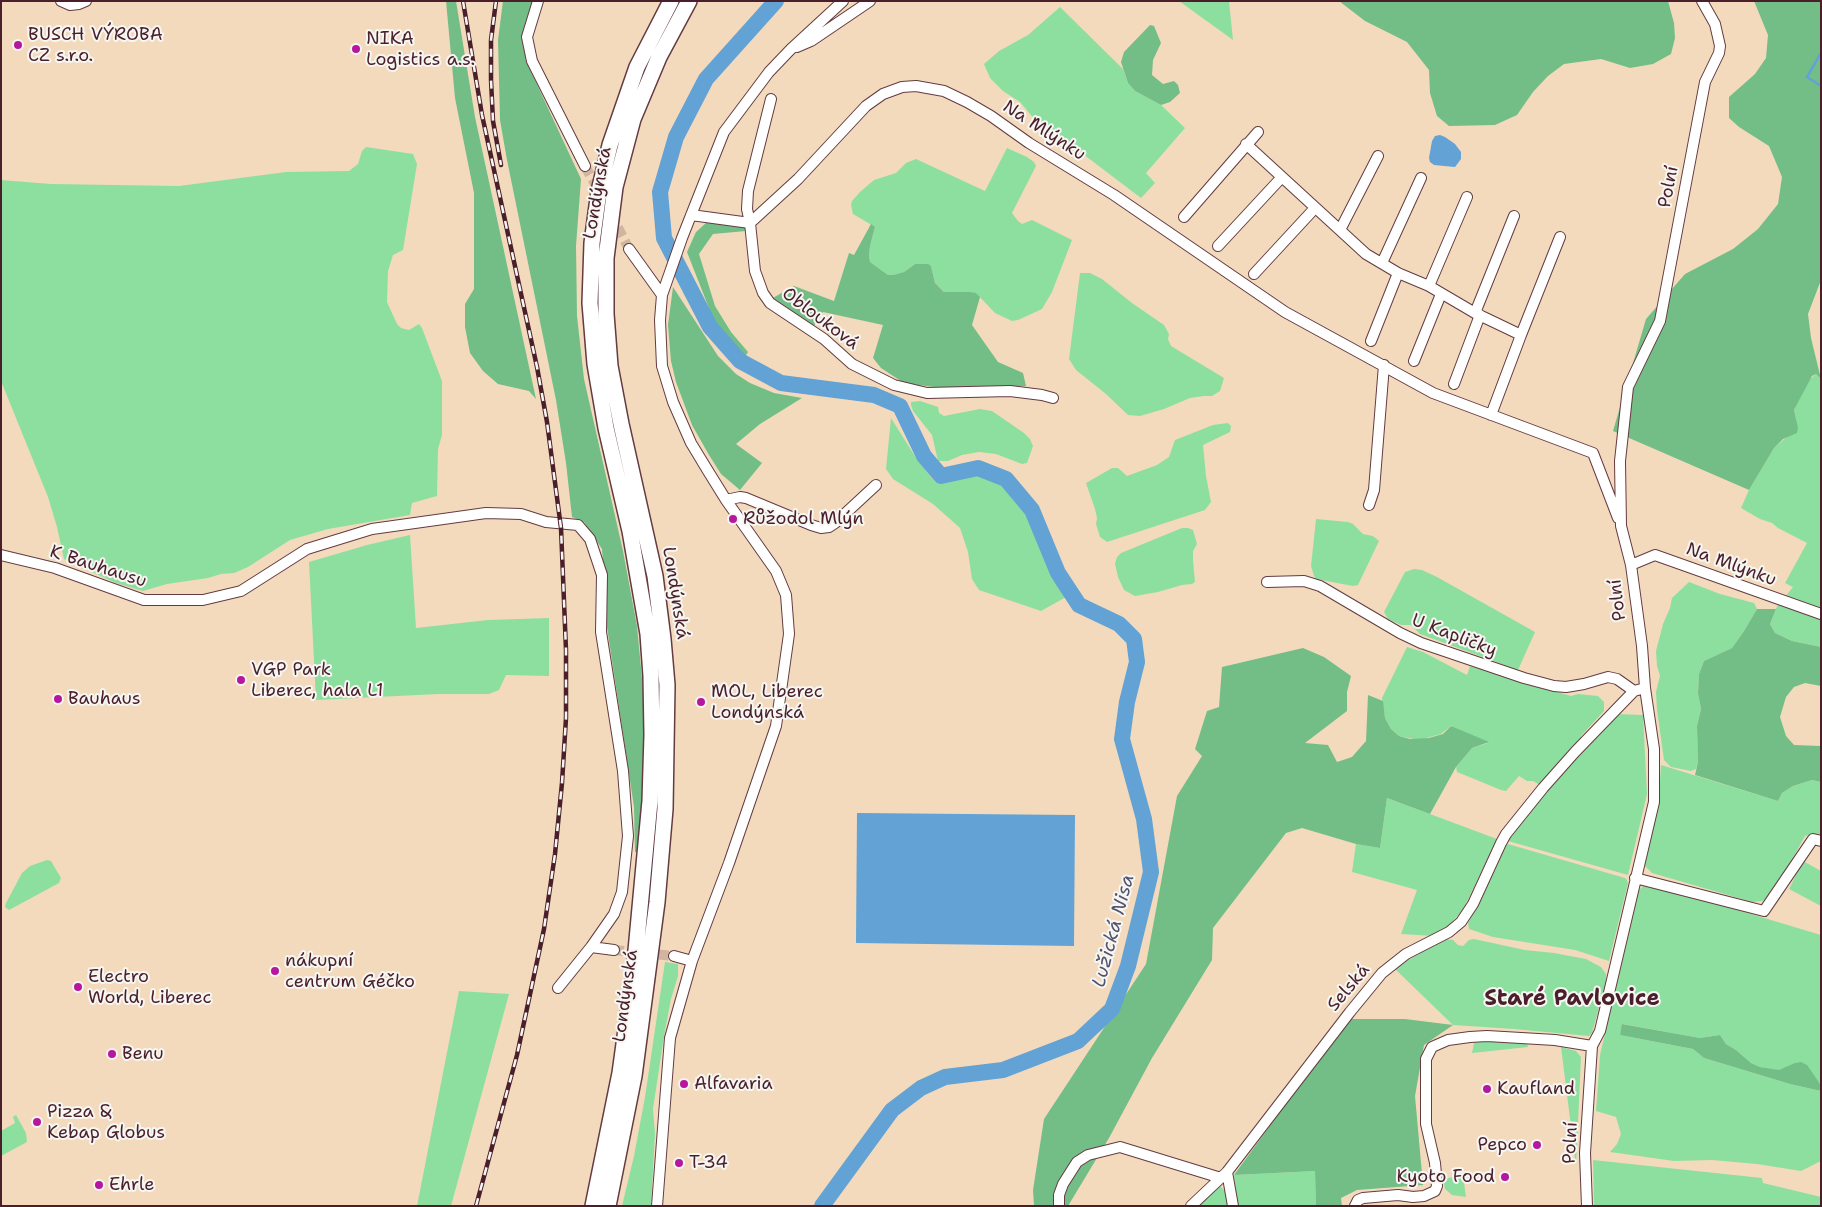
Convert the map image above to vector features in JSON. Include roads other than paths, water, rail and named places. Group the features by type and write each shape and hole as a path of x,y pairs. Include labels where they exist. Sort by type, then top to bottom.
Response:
{"highway":[{"name":"Londýnská","path":"593,1206 620,1073 634,972 650,801 652,735 648,634 630,531 606,428 595,364 590,304 592,243 599,191 617,123 637,67 671,1"},
{"name":"Londýnská","path":"608,1206 634,1076 656,911 665,809 667,685 655,576 610,366 606,314 606,258 615,187 633,119 659,57 689,1"}],"street":[{"path":"61,1 70,5 86,1"},
{"path":"538,1 527,37 532,61 585,166"},
{"path":"658,1206 670,1038 692,961 729,863 776,726 789,634 786,595 776,571 726,500 691,442 667,385 662,366 660,342 662,295 691,214 724,132 769,72 843,1"},
{"path":"791,49 812,41 870,1"},
{"name":"Polní","path":"1586,1206 1585,1153 1592,1046 1600,1031 1654,802 1654,749 1639,689 1642,646 1631,565 1621,526 1620,461 1628,386 1660,321 1705,82 1719,54 1720,46 1713,19 1702,1"},
{"name":"Na Mlýnku","path":"750,223 798,179 866,106 875,99 902,87 916,86 944,91 991,116 1029,143 1114,195 1285,312 1433,393 1593,453 1621,526"},
{"name":"Oblouková","path":"772,99 748,191 747,210 755,271 763,293 770,303 824,339 852,364 894,385 927,393 1010,391 1053,398"},
{"path":"1184,217 1258,132"},
{"path":"1246,144 1366,254 1398,273 1429,286 1478,314 1521,335"},
{"path":"1340,230 1378,156"},
{"path":"1218,246 1282,178"},
{"path":"1382,262 1422,178"},
{"path":"1429,286 1467,197"},
{"path":"1254,274 1315,208"},
{"path":"691,214 750,223"},
{"path":"1454,384 1514,216"},
{"path":"1491,415 1560,237"},
{"path":"629,249 662,295"},
{"path":"1371,341 1398,273"},
{"path":"1414,360 1441,294"},
{"path":"1370,505 1374,490 1384,366"},
{"path":"726,500 746,498 821,528 829,527 876,485"},
{"name":"Londýnská","path":"438,520 486,513 521,514 546,522 578,525 590,539 602,575 601,632 623,772 628,836 622,892 614,914 558,988"},
{"name":"K Bauhausu","path":"1,555 56,568 144,600 203,600 241,591 307,549 372,529 438,520"},
{"name":"Na Mlýnku","path":"1631,565 1655,555 1821,614"},
{"name":"U Kapličky","path":"1267,582 1304,581 1320,586 1400,633 1421,643 1524,678 1554,686 1566,687 1608,677 1639,689"},
{"name":"Selská","path":"1191,1206 1224,1175 1382,973 1406,954 1448,932 1461,922 1473,904 1506,834 1568,760 1639,689"},
{"path":"1635,878 1764,911 1813,839 1821,841"},
{"name":"Londýnská","path":"590,947 614,950"},
{"path":"674,956 692,961"},
{"path":"1354,1206 1358,1200 1363,1198 1398,1194 1413,1197 1424,1196 1435,1191 1437,1186 1436,1163 1426,1124 1426,1059 1432,1047 1448,1040 1487,1036 1555,1040 1592,1046"},
{"path":"1058,1206 1063,1184 1077,1162 1088,1155 1120,1147 1224,1175 1233,1206"}],"water":[{"path":"1440,135 1455,144 1461,152 1461,159 1455,167 1434,165 1430,162 1432,141 1435,136"},
{"path":"857,813 1075,815 1074,946 856,943"}],"waterway":[{"name":"Lužická Nisa","path":"776,1 706,79 676,137 660,192 664,238 710,327 740,361 781,383 874,395 900,406 924,456 941,476 978,468 1006,479 1032,510 1058,573 1079,605 1119,624 1134,639 1137,662 1127,702 1122,739 1144,819 1151,872 1128,966 1112,1009 1078,1041 1003,1070 945,1077 921,1088 892,1110 822,1206"},
{"path":"1821,53 1807,77 1821,86"}],"tunnel":[{"path":"585,166 600,193"},
{"path":"611,214 629,249"},
{"path":"614,950 674,956"}],"railway":[{"path":"463,1 482,115 537,367 547,422 561,528 566,650 566,718 562,783 555,854 544,929 517,1055 476,1206"},
{"path":"496,1 491,40 491,80 493,121 501,165"}],"place":[{"name":"BUSCH VÝROBA CZ s.r.o.","path":"18,45"},
{"name":"NIKA Logistics a.s.","path":"356,49"},
{"name":"Růžodol Mlýn","path":"733,519"},
{"name":"VGP Park Liberec, hala L1","path":"241,680"},
{"name":"Bauhaus","path":"58,699"},
{"name":"MOL, Liberec Londýnská","path":"701,702"},
{"name":"nákupní centrum Géčko","path":"275,971"},
{"name":"Electro World, Liberec","path":"78,987"},
{"name":"Benu","path":"112,1054"},
{"name":"Alfavaria","path":"684,1084"},
{"name":"Kaufland","path":"1487,1089"},
{"name":"Pizza & Kebap Globus","path":"37,1122"},
{"name":"Pepco","path":"1537,1145"},
{"name":"T-34","path":"679,1163"},
{"name":"Kyoto Food","path":"1505,1177"},
{"name":"Ehrle","path":"99,1185"}],"district":[{"name":"Staré Pavlovice","path":"1572,999"}]}
